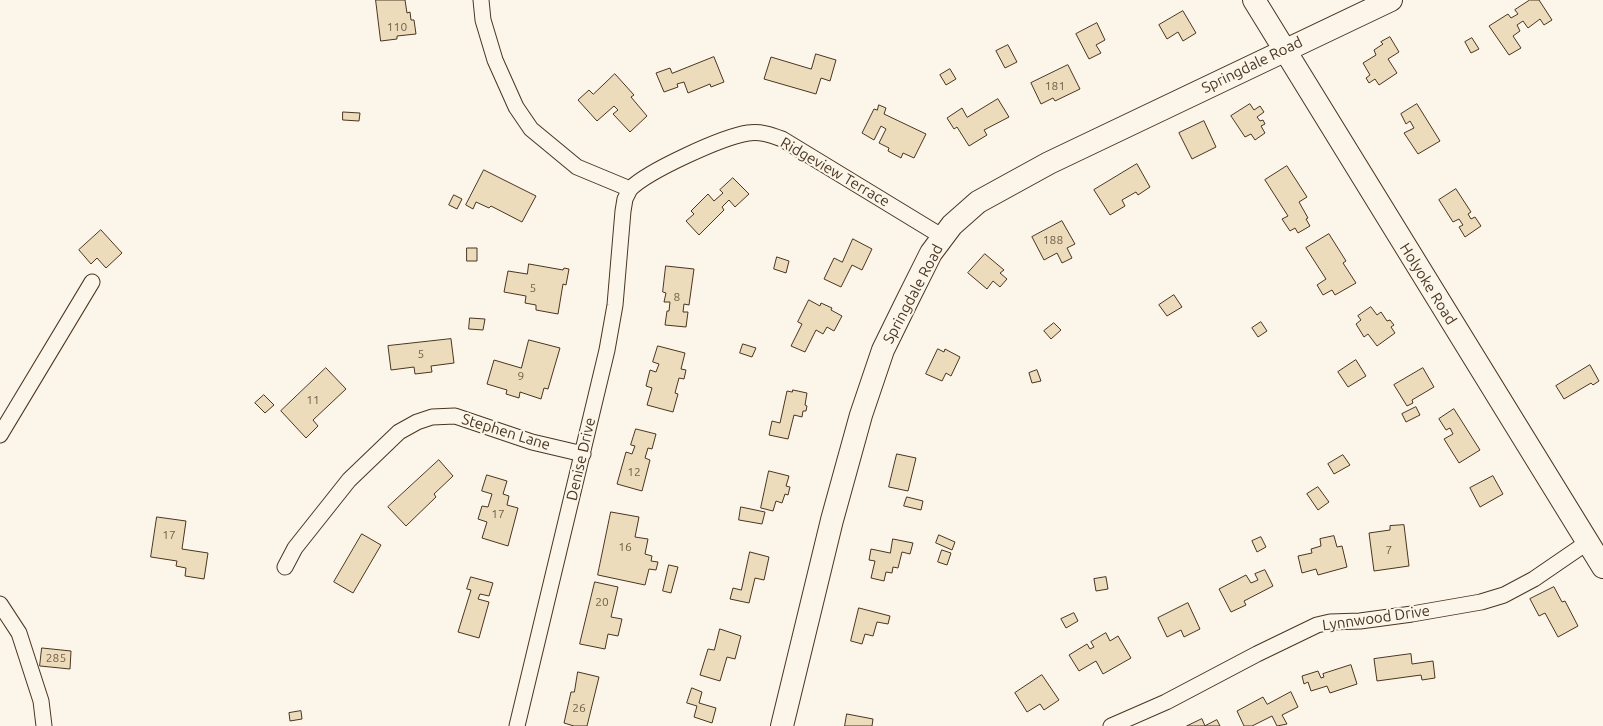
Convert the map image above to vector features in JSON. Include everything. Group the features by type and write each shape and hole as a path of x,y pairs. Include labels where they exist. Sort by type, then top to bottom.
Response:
{"street":[{"path":"481,0 483,20 495,60 509,93 531,129 577,167 630,189"},
{"name":"Holyoke Road","path":"1254,0 1603,567"},
{"name":"Springdale Road","path":"782,726 832,520 860,415 883,350 931,253 952,225 978,202 1058,158 1390,0"},
{"name":"Ridgeview Terrace","path":"630,189 649,175 719,142 748,133 763,133 782,139 943,237"},
{"name":"Denise Drive","path":"517,726 582,454 615,305 623,211 625,199 630,189"},
{"path":"0,435 92,282"},
{"name":"Stephen Lane","path":"285,567 295,548 349,480 399,432 417,422 432,417 455,416 532,442 582,454"},
{"name":"Lynnwood Drive","path":"1111,726 1166,702 1317,625 1412,614 1481,602 1504,595 1534,580 1588,542"},
{"path":"0,604 20,633 41,701 44,726"}],"building":[{"path":"376,0 405,0 407,13 410,12 411,20 414,20 416,34 397,36 397,39 381,41"},
{"path":"1530,0 1539,0 1552,20 1544,25 1540,19 1528,28 1523,21 1517,25 1520,31 1513,36 1521,48 1509,55 1489,26 1508,14 1511,18 1518,14 1515,10"},
{"path":"1183,11 1196,33 1183,41 1178,32 1167,39 1159,25"},
{"path":"1097,23 1105,40 1096,45 1101,53 1089,59 1076,34"},
{"path":"1390,37 1399,52 1388,59 1397,73 1379,85 1375,79 1369,83 1366,78 1370,75 1363,63 1376,55 1374,50 1383,44 1381,42"},
{"path":"1472,38 1479,49 1471,53 1465,42"},
{"path":"1008,45 1017,62 1005,68 996,51"},
{"path":"816,54 836,60 830,81 821,78 816,94 764,79 771,57 811,69"},
{"path":"714,57 724,82 711,87 710,84 688,93 684,82 677,84 678,87 664,92 656,73 670,68 672,73"},
{"path":"1068,65 1080,89 1055,101 1053,98 1041,104 1031,83"},
{"path":"950,69 956,79 946,85 940,75"},
{"path":"615,74 634,95 631,97 647,116 630,132 613,114 618,110 614,106 597,121 578,100 589,90 593,94"},
{"path":"998,99 1009,117 984,130 987,135 969,146 957,127 954,129 947,118 962,108 967,117"},
{"path":"1250,104 1254,110 1260,106 1264,112 1257,117 1260,121 1263,120 1265,124 1261,126 1265,133 1255,140 1251,134 1245,137 1231,116"},
{"path":"1417,104 1440,141 1418,154 1404,133 1414,128 1410,121 1406,124 1401,114"},
{"path":"879,105 886,108 884,114 926,134 914,158 903,153 901,158 888,151 889,148 879,143 886,129 881,126 874,140 862,133 874,109 877,110"},
{"path":"343,112 360,113 359,121 343,120"},
{"path":"1204,121 1216,147 1192,159 1179,133"},
{"path":"1137,164 1150,187 1138,195 1136,192 1122,200 1125,206 1110,215 1094,190"},
{"path":"1287,166 1307,197 1299,202 1308,218 1306,219 1310,226 1298,233 1295,228 1290,231 1282,219 1288,216 1265,180"},
{"path":"484,170 536,196 522,222 491,206 489,208 476,202 473,209 466,205"},
{"path":"733,178 749,194 735,207 729,200 722,207 724,210 699,235 686,221 694,214 691,211 708,194 714,201 723,193 720,190"},
{"path":"1456,189 1471,212 1468,214 1471,219 1475,217 1481,226 1465,237 1459,227 1463,225 1459,219 1453,222 1439,200"},
{"path":"454,195 462,199 457,209 449,205"},
{"path":"1062,221 1075,244 1067,248 1072,258 1062,263 1057,253 1044,260 1032,237"},
{"path":"101,230 122,253 106,268 97,258 91,264 79,250"},
{"path":"1329,234 1346,261 1343,263 1356,283 1335,295 1332,290 1323,295 1317,285 1326,279 1306,248"},
{"path":"853,239 872,249 862,270 852,265 841,287 824,279 834,258 842,262"},
{"path":"467,248 477,248 477,261 467,261"},
{"path":"985,254 1004,270 1000,273 1007,279 1000,287 993,281 987,289 968,273"},
{"path":"777,257 789,261 786,273 774,269"},
{"path":"529,264 563,270 564,268 569,269 566,285 563,284 558,314 536,310 536,305 525,303 526,296 504,292 508,271 527,274"},
{"path":"666,266 694,269 689,305 684,304 683,312 688,312 686,327 665,325 670,302 664,302 666,293 663,292"},
{"path":"1174,295 1182,307 1167,316 1159,305"},
{"path":"809,300 820,306 821,303 832,308 831,310 842,316 834,331 827,327 823,334 816,330 805,352 791,346 802,324 798,322"},
{"path":"1371,307 1377,315 1381,312 1387,321 1390,320 1394,325 1391,327 1395,333 1377,346 1368,334 1364,337 1356,324 1361,320 1358,316"},
{"path":"470,318 485,319 483,330 469,329"},
{"path":"1261,322 1267,331 1258,337 1252,328"},
{"path":"1054,323 1061,330 1051,339 1044,331"},
{"path":"451,339 454,363 431,366 432,372 415,374 414,367 391,370 388,346"},
{"path":"529,340 560,348 548,389 544,388 541,399 520,392 519,398 506,394 507,390 487,384 494,360 521,368"},
{"path":"743,344 756,348 752,357 740,353"},
{"path":"658,346 685,353 681,369 686,370 684,379 679,378 675,393 678,394 673,412 647,405 652,388 646,386 650,370 656,372 659,364 653,362"},
{"path":"938,349 944,352 945,349 960,357 951,376 946,373 942,381 926,374"},
{"path":"1356,360 1366,376 1348,387 1338,372"},
{"path":"1590,365 1599,381 1593,385 1591,383 1564,399 1556,386"},
{"path":"326,368 346,389 313,420 318,426 306,438 281,411"},
{"path":"1423,368 1434,387 1412,400 1413,403 1407,406 1394,385"},
{"path":"1037,370 1041,381 1032,383 1029,373"},
{"path":"793,390 807,393 806,411 803,411 802,417 794,415 788,439 769,435 772,421 780,423 787,391 792,392"},
{"path":"264,395 274,405 265,413 255,403"},
{"path":"1416,407 1420,415 1406,422 1402,414"},
{"path":"1454,409 1480,450 1459,463 1444,439 1453,434 1450,428 1446,430 1439,419"},
{"path":"636,429 656,434 652,449 648,448 645,458 650,460 642,491 617,484 626,452 632,454 635,446 631,445"},
{"path":"897,454 916,458 908,491 889,487"},
{"path":"1343,455 1350,465 1334,474 1328,464"},
{"path":"439,460 453,476 434,494 436,497 406,526 388,507"},
{"path":"769,471 789,476 786,486 790,487 788,495 785,494 782,503 776,501 773,511 761,508"},
{"path":"487,475 507,481 503,494 509,496 507,505 518,508 508,546 482,538 487,522 478,519 482,506 488,507 492,494 482,491"},
{"path":"1493,476 1503,494 1480,507 1470,488"},
{"path":"1318,487 1329,502 1318,510 1307,494"},
{"path":"907,497 923,501 921,510 904,506"},
{"path":"741,507 765,512 762,524 739,520"},
{"path":"611,512 639,517 635,537 648,539 645,554 652,556 651,561 658,562 656,570 649,569 645,585 598,575"},
{"path":"157,517 186,521 182,549 208,553 204,579 185,576 186,568 176,566 177,561 151,557"},
{"path":"1404,525 1409,566 1374,571 1369,533 1390,530 1390,526"},
{"path":"362,534 381,545 353,593 334,582"},
{"path":"939,535 955,542 952,550 936,543"},
{"path":"1334,536 1337,547 1342,546 1347,567 1318,575 1316,569 1302,573 1298,556 1312,553 1311,549 1321,546 1320,539"},
{"path":"1261,537 1266,547 1257,552 1252,541"},
{"path":"893,539 913,543 910,554 902,552 898,568 893,567 892,573 886,572 884,581 871,578 875,561 869,560 871,549 890,553"},
{"path":"942,550 951,553 947,565 938,562"},
{"path":"750,552 769,557 764,580 755,578 749,603 730,599 733,588 741,590"},
{"path":"669,565 678,567 671,593 663,591"},
{"path":"1265,570 1273,586 1244,601 1246,605 1231,612 1219,589 1246,575 1251,583 1258,580 1255,574"},
{"path":"471,577 493,583 489,596 480,594 478,599 489,602 479,638 458,632 471,590 467,589"},
{"path":"1106,577 1108,589 1096,591 1094,579"},
{"path":"595,582 618,587 611,617 622,619 618,636 608,634 605,649 580,644"},
{"path":"1554,587 1562,602 1565,601 1578,626 1558,637 1545,613 1539,616 1530,599"},
{"path":"1188,603 1200,629 1184,637 1181,630 1167,637 1158,618"},
{"path":"859,608 890,616 888,624 877,622 873,636 865,634 862,644 851,641"},
{"path":"1074,613 1078,621 1066,628 1061,619"},
{"path":"720,629 741,636 735,659 727,657 720,681 700,675 708,649 714,650"},
{"path":"1106,633 1110,641 1118,636 1131,658 1103,674 1096,661 1079,671 1069,655 1087,644 1090,649 1094,647 1091,642"},
{"path":"42,648 71,651 70,669 40,666"},
{"path":"1411,654 1412,664 1433,661 1435,678 1422,680 1421,675 1377,681 1374,659"},
{"path":"1351,665 1357,684 1330,693 1327,686 1311,691 1308,682 1304,684 1302,676 1318,671 1321,678 1324,677 1323,674"},
{"path":"578,672 599,677 587,726 574,726 564,723"},
{"path":"1042,675 1059,700 1044,710 1040,704 1027,712 1015,693"},
{"path":"692,688 702,692 699,703 716,708 712,723 694,717 697,706 687,703"},
{"path":"1291,692 1298,707 1282,715 1287,724 1277,726 1272,716 1252,726 1244,726 1237,711 1263,697 1267,704"},
{"path":"301,711 302,719 290,721 289,713"},
{"path":"847,714 873,719 872,726 845,726"},
{"path":"1202,719 1205,726 1187,726"},
{"path":"1217,720 1220,726 1205,726"}]}
